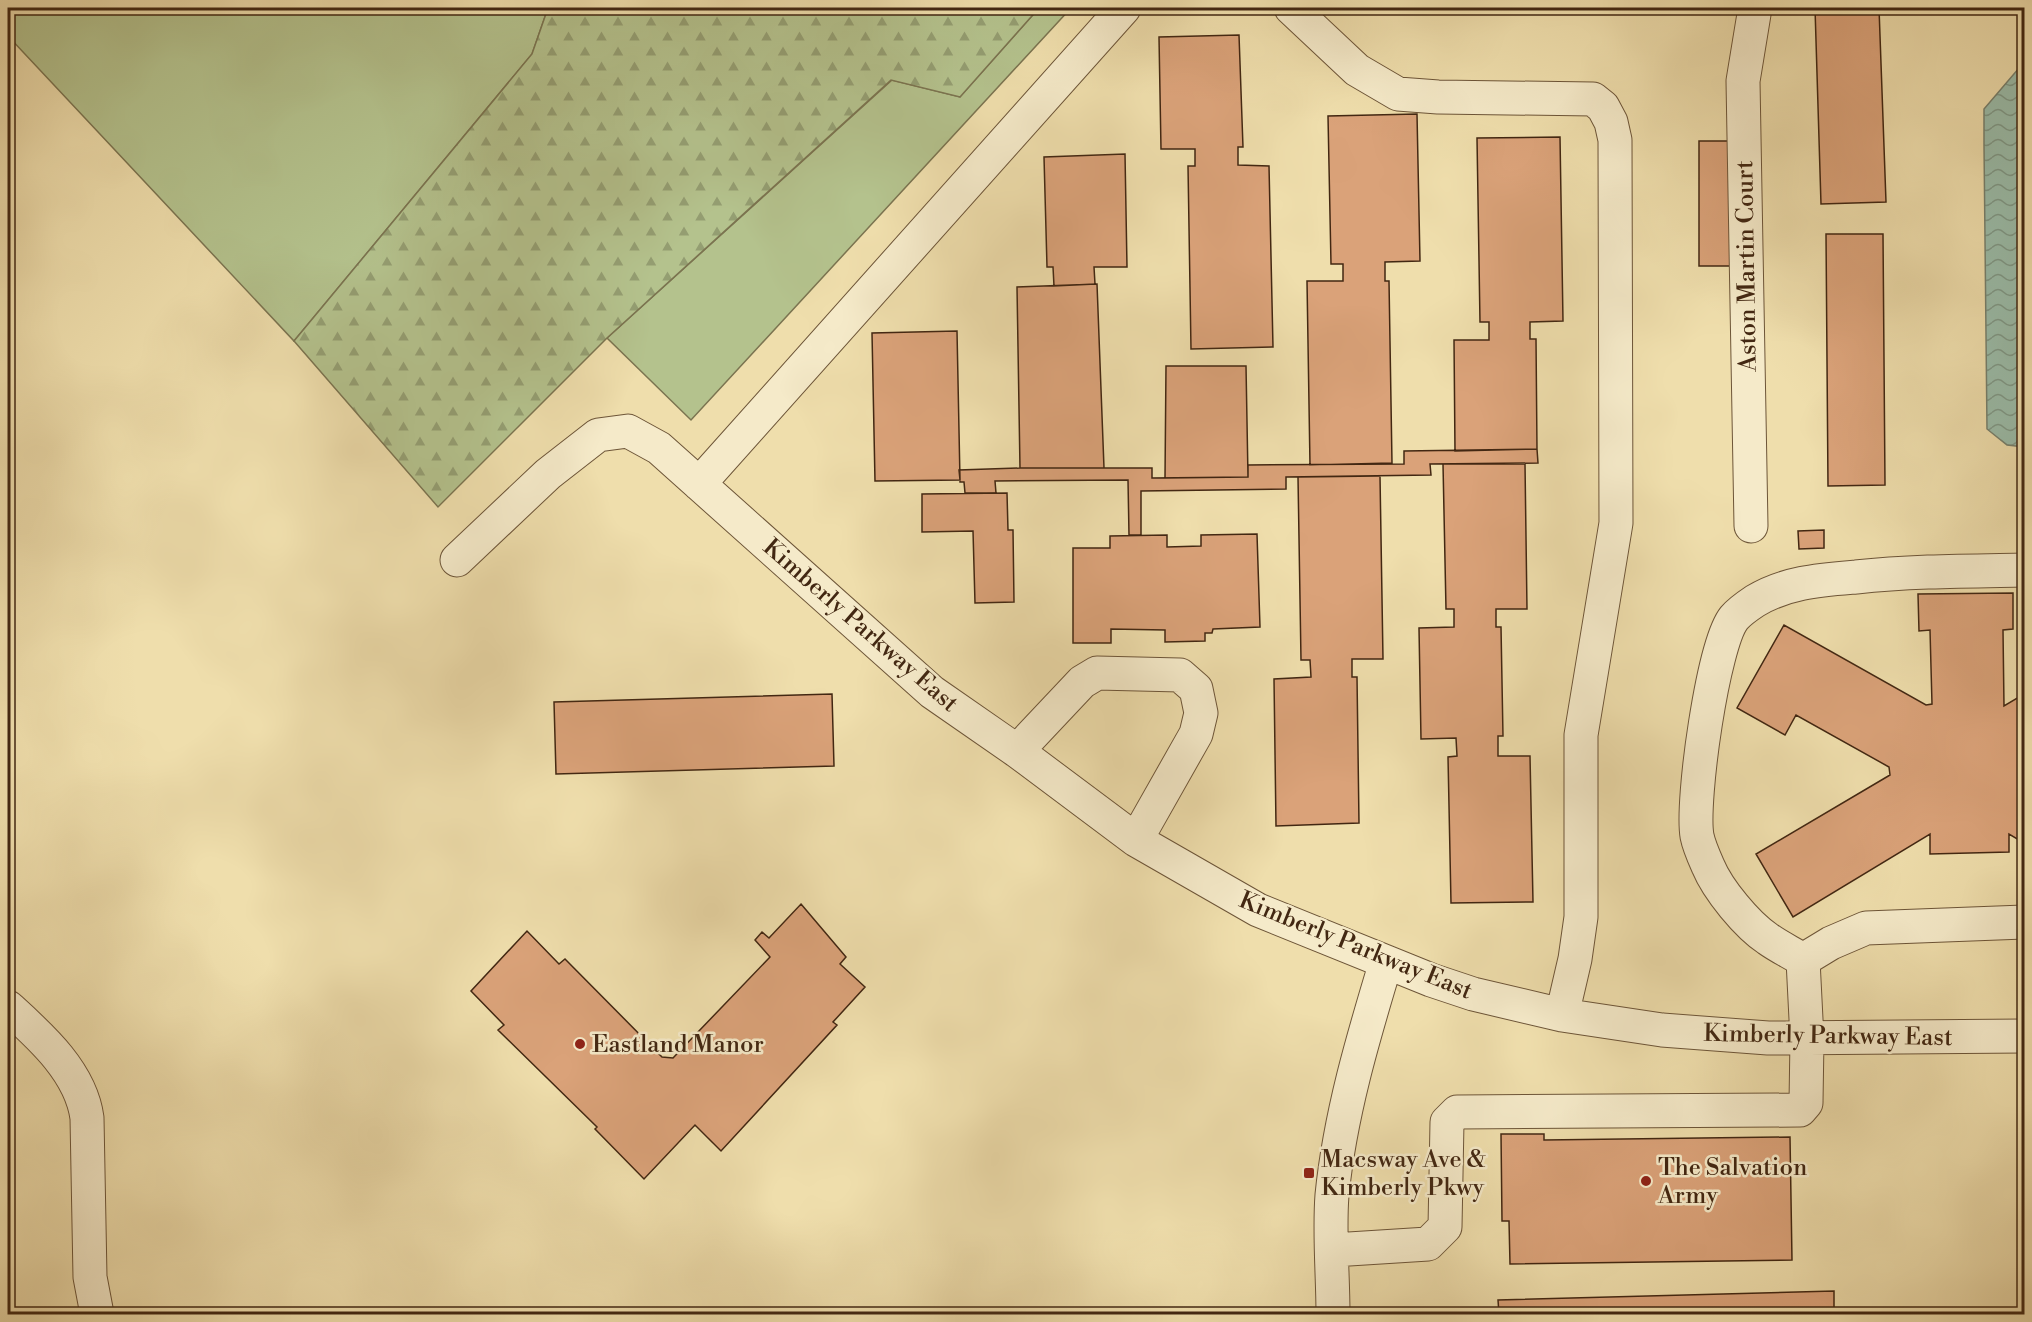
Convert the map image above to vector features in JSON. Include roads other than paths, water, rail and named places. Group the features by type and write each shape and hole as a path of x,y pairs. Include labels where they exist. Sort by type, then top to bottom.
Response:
{"street":[{"path":"699,484 1124,8"},
{"path":"1291,8 1357,70 1398,94 1438,97 1593,99 1603,107 1611,122 1615,140 1617,235 1616,523 1581,735 1581,917 1575,959 1562,1015"},
{"name":"Aston Martin Court","path":"1751,526 1743,81 1755,8"},
{"name":"Kimberly Parkway East","path":"457,560 548,474 598,435 628,431 659,448 933,692 1017,751 1136,840 1258,910 1431,980 1473,994 1562,1015 1662,1030 1807,1039 2025,1036"},
{"path":"1803,960 1766,938 1723,896 1708,867 1697,836 1696,794 1700,756 1716,666 1733,619 1754,602 1780,589 1802,582 1896,573 2025,570"},
{"path":"1017,751 1082,682 1097,673 1180,675 1196,689 1201,713 1196,734 1136,840"},
{"path":"1803,960 1831,943 1866,928 2025,922"},
{"path":"1333,1250 1428,1244 1445,1227 1446,1122 1457,1112 1800,1110 1806,1103 1807,1039 1803,960"},
{"path":"1333,1314 1332,1196 1339,1149 1363,1038 1386,962"},
{"path":"8,1007 54,1053 84,1099 87,1118 90,1276 97,1314"}],"water":[{"path":"2024,65 2024,447 2007,445 1987,429 1984,109"}],"place":[{"name":"Eastland Manor","path":"580,1044"},
{"name":"Macsway Ave & Kimberly Pkwy","path":"1309,1173"},
{"name":"The Salvation Army","path":"1646,1181"}]}
